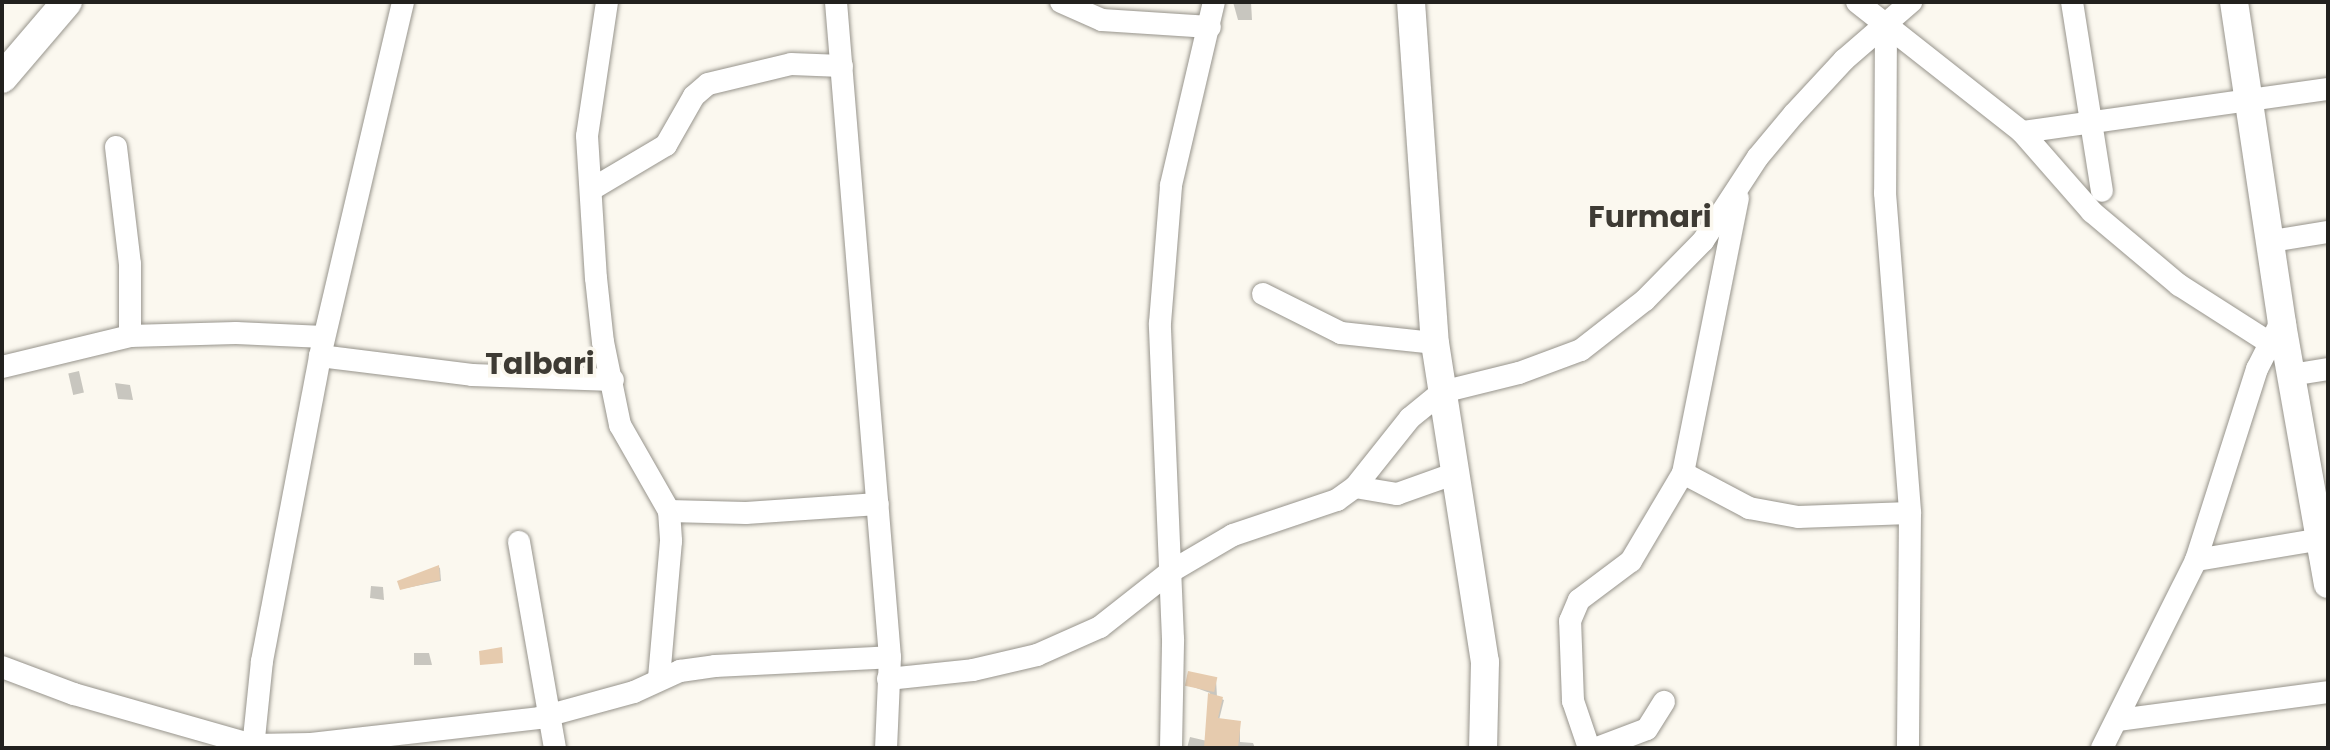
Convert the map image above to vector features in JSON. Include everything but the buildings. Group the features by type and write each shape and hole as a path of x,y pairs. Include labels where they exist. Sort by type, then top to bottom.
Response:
{"main road":[{"path":"2,78 67,2"}],"street":[{"path":"253,747 262,661 322,347 403,2"},
{"path":"607,2 587,136 601,329 620,425 669,511 671,541 659,679"},
{"path":"836,2 889,668 886,748"},
{"path":"1061,2 1102,20 1210,27"},
{"path":"1171,748 1170,572 1160,323 1171,185 1214,2"},
{"path":"1411,2 1435,343 1485,662 1483,748"},
{"path":"1857,2 2022,132 2092,212 2179,285 2275,333"},
{"path":"2,667 74,694 253,747 311,744 546,716 634,692 659,679 715,666 973,670 1037,655 1100,627 1170,572 1233,535 1323,505 1355,487 1410,418 1442,392 1519,373 1581,350 1645,300 1693,251 1794,114 1844,60 1911,2"},
{"path":"2072,2 2094,121 2102,191"},
{"path":"2234,2 2272,241 2275,333 2291,375 2325,539 2328,584"},
{"path":"1886,24 1885,193 1910,513 1908,748"},
{"path":"592,189 666,145 694,96 708,84 791,64 842,66"},
{"path":"2022,132 2328,89"},
{"path":"116,147 130,264 130,336"},
{"path":"1589,748 1573,701 1570,621 1579,600 1631,561 1683,473 1741,185"},
{"path":"2272,241 2328,232"},
{"path":"1263,294 1341,333 1435,343"},
{"path":"2,367 130,336 236,333 472,375 613,380"},
{"path":"2102,748 2119,720 2196,560 2275,333"},
{"path":"2291,375 2328,369"},
{"path":"1355,487 1397,494 1456,473"},
{"path":"1683,473 1749,508 1798,517 1910,513"},
{"path":"669,511 746,513 878,504"},
{"path":"2196,560 2325,539"},
{"path":"519,542 546,716 555,748"},
{"path":"2119,720 2328,692"},
{"path":"1597,748 1647,729 1664,702"}],"district":[{"name":"Furmari","path":"1650,217"},
{"name":"Talbari","path":"540,364"}]}
